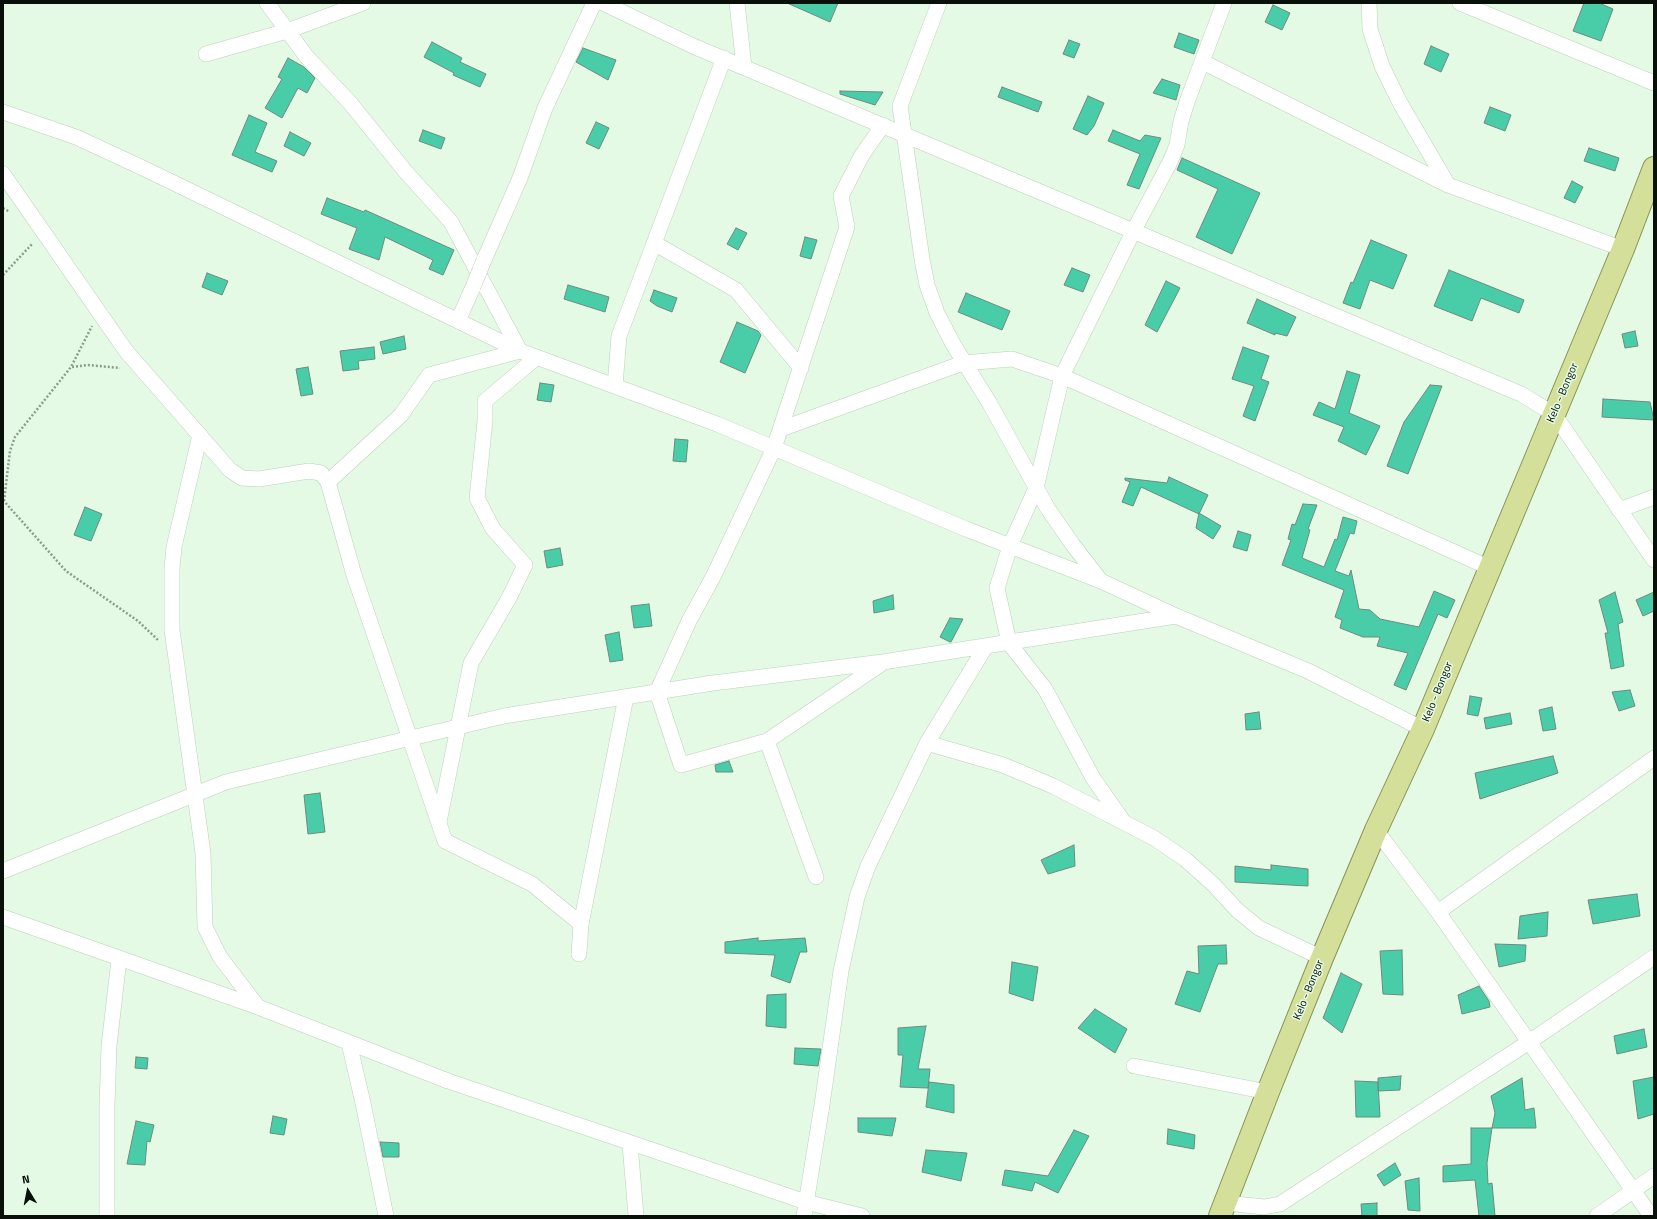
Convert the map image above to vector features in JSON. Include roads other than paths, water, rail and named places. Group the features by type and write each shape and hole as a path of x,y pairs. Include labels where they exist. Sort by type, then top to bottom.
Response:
{"highway":[{"name":"Kelo - Bongor","path":"1223,1209 1322,958 1376,830 1424,729 1623,249 1654,168"}],"street":[{"path":"267,3 306,56 350,104 405,171 451,222 520,351"},
{"path":"206,54 288,31 363,3"},
{"path":"458,321 520,178 545,108 594,3"},
{"path":"603,3 744,67 1521,394 1554,414 1654,560"},
{"path":"737,3 744,67"},
{"path":"940,3 900,106 927,285 937,313 963,362 990,404 1036,488 1073,545 1101,581"},
{"path":"1123,821 1093,778 1045,689 1009,643 997,588 1010,546 1036,488 1062,376 1134,230 1170,162 1177,145 1183,114 1224,3"},
{"path":"1369,3 1370,29 1382,66 1399,101 1448,185"},
{"path":"1460,3 1654,83"},
{"path":"615,386 619,336 724,58"},
{"path":"1203,62 1448,185 1623,249"},
{"path":"3,112 76,137 520,351 717,424 1010,546 1101,581 1176,616 1308,671 1424,729"},
{"path":"883,125 862,155 841,196 847,227 774,448 714,575 689,621 657,692 680,765 767,741 883,662"},
{"path":"3,174 126,351 230,470 242,478 259,479 309,471 321,473 328,482 354,575 445,841 532,884 581,924"},
{"path":"654,243 736,290 801,368"},
{"path":"328,482 401,415 429,375 520,351"},
{"path":"439,823 471,663 509,598 525,566 494,529 477,498 485,421 485,401 537,357"},
{"path":"781,429 963,362 1012,359 1062,376 1490,568"},
{"path":"200,435 174,547 171,607 172,630 203,853 205,927 220,957 258,1007"},
{"path":"1619,510 1654,497"},
{"path":"3,871 226,782 282,767 504,716 713,683 883,662 1176,616"},
{"path":"805,1209 840,971 857,897 868,866 927,744 986,646"},
{"path":"579,954 581,924 626,697"},
{"path":"767,741 816,877"},
{"path":"927,744 1003,765 1053,786 1123,821 1154,838 1185,859 1214,885 1237,910 1259,928 1322,958"},
{"path":"1438,912 1654,758"},
{"path":"1376,830 1438,912 1651,1216"},
{"path":"3,917 258,1007 448,1082 630,1144 805,1209 862,1216"},
{"path":"1223,1209 1264,1207 1280,1204 1529,1042 1654,957"},
{"path":"107,1216 106,1118 109,1046 119,959"},
{"path":"349,1044 363,1103 386,1216"},
{"path":"1134,1066 1268,1092"},
{"path":"630,1144 636,1216"},
{"path":"1597,1216 1654,1176"}]}
